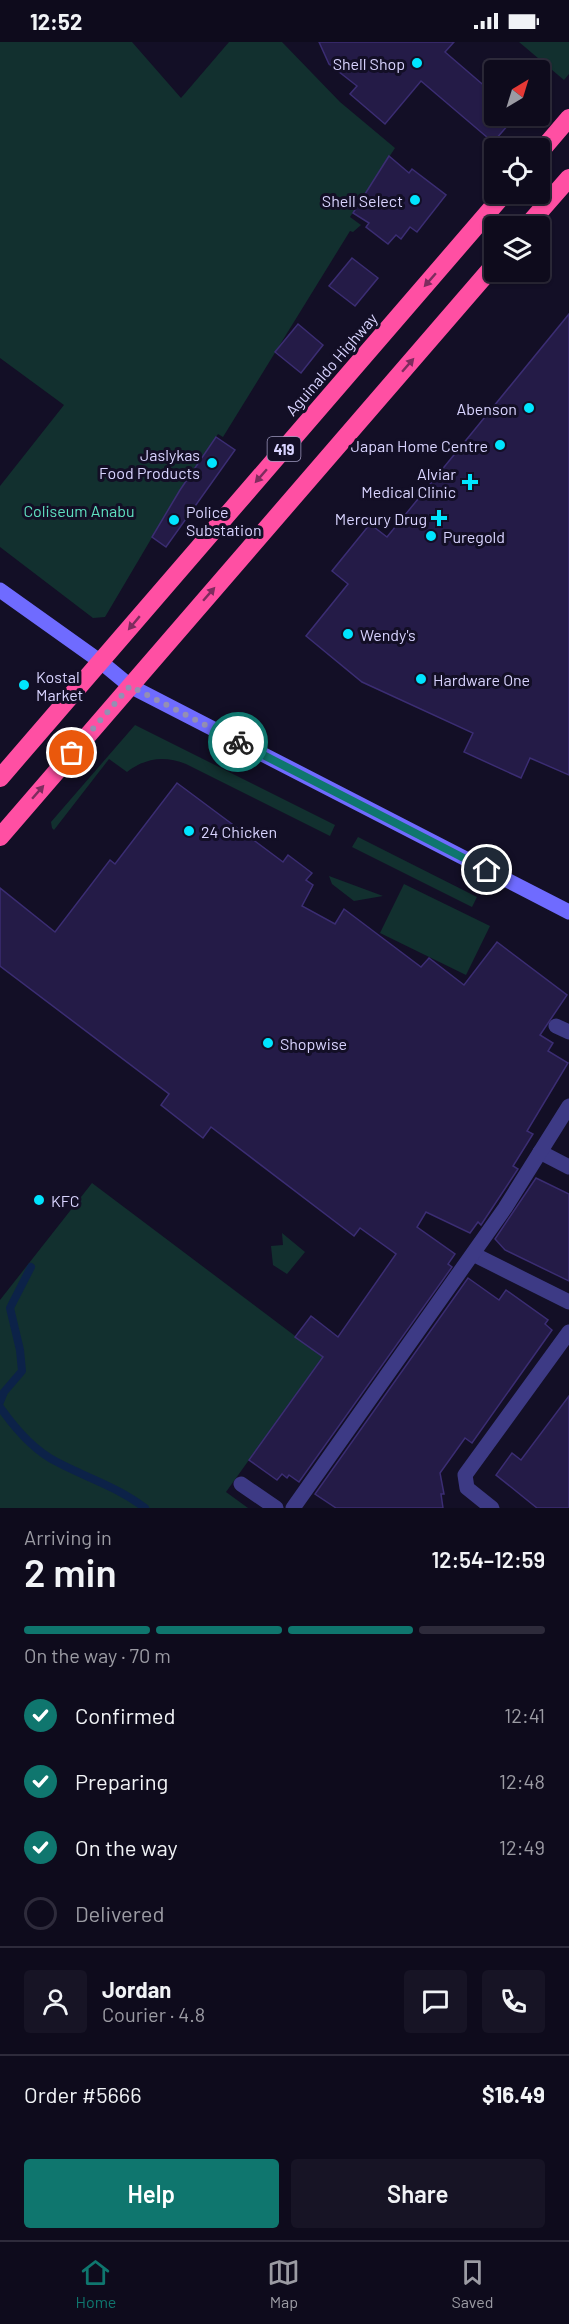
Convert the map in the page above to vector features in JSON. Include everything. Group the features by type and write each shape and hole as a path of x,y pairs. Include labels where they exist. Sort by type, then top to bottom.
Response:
{"highway":[{"path":"550,140 569,118"},
{"path":"536,216 569,178"},
{"name":"Aguinaldo Highway","path":"0,778 495,204"},
{"name":"419","path":"0,837 484,277"}],"street":[{"path":"0,590 101,662 130,686 569,912"},
{"path":"293,1508 505,1208 569,1106"},
{"path":"540,1152 569,1167"},
{"path":"473,1254 569,1302"},
{"path":"492,1508 467,1488 465,1474 569,1332"},
{"path":"241,1484 276,1508"}],"green space":[{"name":"Coliseum Anabu","path":"0,42 132,42 181,98 229,42 282,42 340,102 395,148 350,217 361,225 353,232 350,231 223,437 218,434 180,490 105,617 93,618 0,547 0,486 64,405 0,358"},
{"path":"519,42 569,42 569,74 564,80 550,68 550,60 540,60"},
{"path":"135,725 335,825 330,836 186,764 170,759 148,761 127,772 109,759 54,830 51,822"},
{"path":"358,837 477,897 472,907 352,847"},
{"path":"329,876 383,896 354,901 332,884"},
{"path":"404,884 490,926 466,975 380,933"},
{"path":"92,1183 323,1357 226,1492 248,1508 0,1508 0,1300"},
{"path":"282,1233 305,1252 287,1274 273,1265 271,1246 283,1245"}],"building":[{"path":"319,42 454,42 445,52 484,86 484,126 507,126 497,138 488,138 421,81 385,124 350,94 357,86 329,64"},
{"path":"389,156 409,173 412,169 446,195 417,232 410,227 401,239 396,235 388,244 366,227 369,223 353,213"},
{"path":"352,258 378,278 355,306 329,286"},
{"path":"569,314 569,775 530,758 521,778 464,752 473,733 362,682 306,636 348,584 332,571 370,524 387,537"},
{"path":"298,324 323,345 301,373 275,352"},
{"path":"216,437 235,450 166,547 152,537"},
{"path":"177,783 283,862 288,855 312,873 306,880 313,885 302,906 335,924 344,909 421,967 429,958 464,985 497,942 567,995 540,1035 553,1043 548,1051 568,1063 527,1131 533,1134 513,1166 518,1169 481,1225 478,1222 470,1233 426,1212 417,1227 455,1254 448,1264 452,1267 299,1482 289,1475 287,1478 282,1474 277,1480 249,1460 323,1357 295,1337 311,1316 338,1337 396,1254 360,1228 354,1236 211,1127 203,1138 161,1105 169,1094 0,966 0,888 55,932 110,860 115,864"},
{"path":"536,1178 569,1194 569,1281 505,1250 495,1239"},
{"path":"468,1278 499,1300 506,1290 548,1320 545,1324 552,1330 472,1443 465,1438 440,1473 444,1494 441,1494 443,1508 336,1508 315,1494"},
{"path":"569,1396 569,1508 537,1508 496,1475 512,1453 521,1460"}],"waterway":[{"path":"0,1402 4,1392 22,1371 20,1350 10,1308 31,1267"},
{"path":"0,1407 41,1452 68,1468 113,1488 145,1508"}],"way so far":[{"path":"72,753 130,686 238,742"}],"place":[{"name":"Shell Shop","path":"417,63"},
{"name":"Shell Select","path":"415,200"},
{"name":"Abenson","path":"529,408"},
{"name":"Japan Home Centre","path":"500,445"},
{"name":"Jaslykas Food Products","path":"212,463"},
{"name":"Alviar Medical Clinic","path":"470,482"},
{"name":"Mercury Drug","path":"439,518"},
{"name":"Police Substation","path":"174,520"},
{"name":"Puregold","path":"431,536"},
{"name":"Wendy's","path":"348,634"},
{"name":"Hardware One","path":"421,679"},
{"name":"Kostal Market","path":"24,685"},
{"name":"24 Chicken","path":"189,831"},
{"name":"Shopwise","path":"268,1043"},
{"name":"KFC","path":"39,1200"}],"route":[{"path":"238,742 487,870"}]}
